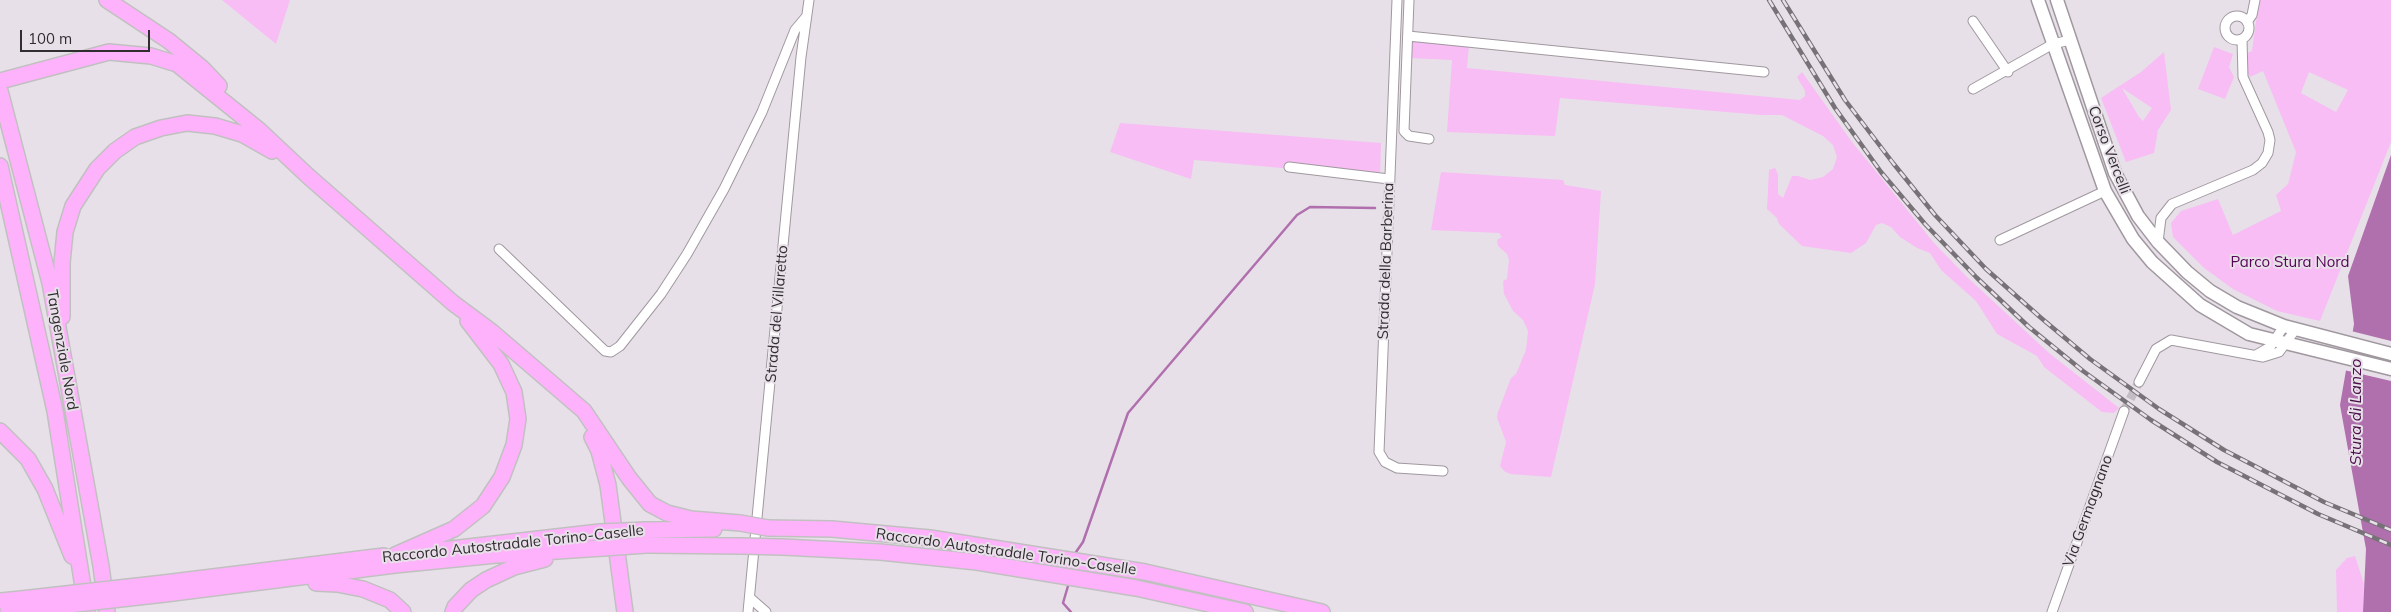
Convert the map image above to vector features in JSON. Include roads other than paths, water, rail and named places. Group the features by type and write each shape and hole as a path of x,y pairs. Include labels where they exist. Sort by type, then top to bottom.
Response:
{"highway":[{"path":"107,0 169,42 202,68 259,130 308,176 453,303 492,332 584,412 629,478 658,510 691,519 741,526"},
{"path":"0,81 109,52 151,56 177,64 259,130"},
{"name":"Tangenziale Nord","path":"0,91 50,283 101,566 107,612"},
{"path":"61,341 62,263 65,232 72,206 97,169 115,151 135,137 160,128 187,123 215,126 242,134 267,147 308,176"},
{"name":"Tangenziale Nord","path":"0,166 55,411 87,612"},
{"path":"395,555 454,529 483,506 502,478 514,445 518,419 514,392 501,364 453,303"},
{"path":"540,375 583,423 599,451 608,485 625,612"},
{"path":"0,431 28,460 45,489 82,583"},
{"name":"Raccordo Autostradale Torino-Caselle","path":"165,588 252,585 395,565 496,555 597,549 646,538 741,526 832,529 930,538 1145,572 1322,612"},
{"name":"Raccordo Autostradale Torino-Caselle","path":"0,601 17,607 395,555 600,532 741,546 880,552 977,562 1136,588 1245,612"},
{"path":"453,612 455,607 471,590 514,567 597,549"},
{"path":"252,585 337,584 363,589 390,600 402,612"}],"main road":[{"name":"Corso Vercelli","path":"2038,0 2105,191 2133,239 2152,262 2175,284 2205,308 2228,324 2249,334 2391,369"},
{"name":"Corso Vercelli","path":"2056,0 2116,173 2138,216 2158,242 2187,272 2210,290 2237,307 2290,328 2391,354"}],"street":[{"name":"Strada del Villaretto","path":"748,612 809,0"},
{"name":"Strada della Barberina","path":"1397,0 1379,452 1385,462 1397,468 1443,471"},
{"path":"1409,0 1404,131 1408,136 1429,140"},
{"path":"2244,19 2230,19 2225,29 2231,38 2242,38 2248,33 2244,19 2254,4"},
{"name":"Strada del Villaretto","path":"499,248 605,351 611,352 620,346 661,294 688,254 724,189 762,112 795,30 806,17"},
{"path":"1973,21 2008,72"},
{"path":"1408,36 1764,72"},
{"path":"2158,242 2161,218 2168,208 2182,200 2253,170 2262,163 2268,153 2268,132 2243,77 2242,38"},
{"path":"1973,90 2008,72 2053,44 2070,40"},
{"path":"1289,167 1389,179"},
{"name":"Corso Vercelli","path":"2000,240 2105,191"},
{"path":"2139,382 2156,349 2171,340 2263,357 2275,355 2290,328"},
{"name":"Via Germagnano","path":"2052,612 2124,411"},
{"path":"750,598 766,612"}],"water":[{"name":"Stura di Lanzo","path":"2391,155 2391,612 2363,612 2366,549 2340,405 2354,324 2348,276"}],"waterway":[{"path":"1076,552 1083,542 1128,413 1297,215 1310,207 1375,208"},
{"path":"1068,586 1063,603 1071,612"}],"tunnel":[{"path":"2124,411 2139,382"}],"railway":[{"path":"1769,0 1835,108 1881,172 1925,224 1977,278 2029,327 2083,371 2151,420 2217,462 2318,514 2391,545"},
{"path":"1783,0 1845,100 1935,215 1986,269 2040,317 2090,359 2159,409 2224,450 2324,502 2391,530"}],"park label":[{"name":"Parco Stura Nord","path":"2290,262"}]}
